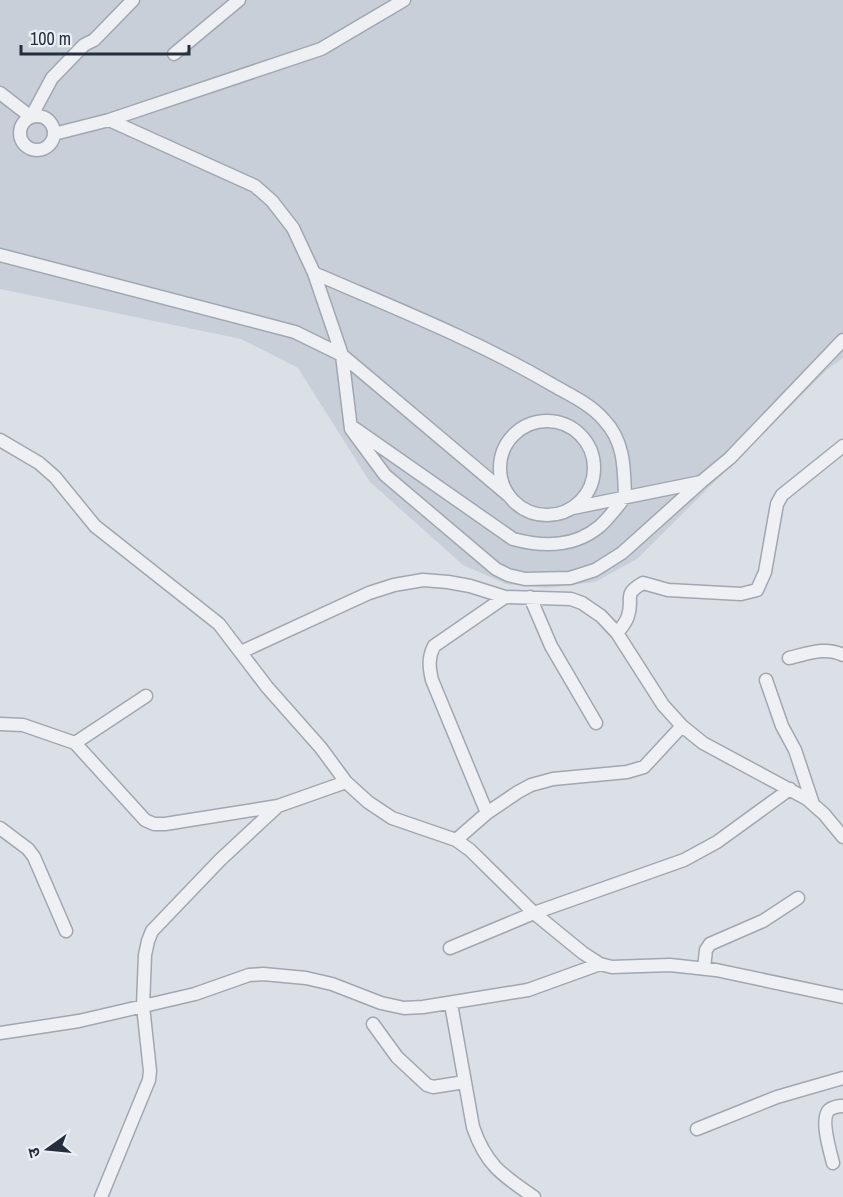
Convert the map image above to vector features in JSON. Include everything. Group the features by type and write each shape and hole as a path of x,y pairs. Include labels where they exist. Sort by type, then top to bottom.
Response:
{"street":[{"path":"0,93 31,117 38,116 49,121 54,134 52,140 42,149 36,150 24,144 20,132 21,126 31,117 52,78 133,0"},
{"path":"174,54 239,0"},
{"path":"54,134 109,120 321,49 404,0"},
{"path":"109,120 255,186 272,201 293,228 314,273 342,355 351,429 385,475 496,569 508,575 525,579 570,578 608,563 730,458 843,340"},
{"path":"0,255 295,332 342,355 521,508 538,515 556,515 573,508 700,482"},
{"path":"314,273 466,339 579,400 604,419 620,444 624,456 625,497 599,527 577,539 563,545 535,545 513,539 351,426"},
{"path":"508,495 501,478 501,459 508,442 521,429 538,422 556,422 573,429 580,435 586,442 593,459 593,478 586,495 573,508"},
{"path":"0,440 39,463 55,477 95,526 219,624 267,687 321,748 346,782 368,802 392,818 456,840 470,850 534,913 583,953 600,964 612,967 670,965 704,968 843,997"},
{"path":"617,633 629,616 629,594 643,583 668,590 741,594 758,590 765,572 777,504 782,495 843,446"},
{"path":"241,652 369,593 394,585 423,580 470,586 505,597 565,598 582,603 601,616 617,633 663,705 682,726 703,743 790,789 814,805 843,837"},
{"path":"487,813 432,680 429,667 430,655 434,646 505,597"},
{"path":"530,597 555,654 596,723"},
{"path":"789,658 826,650 843,655"},
{"path":"765,680 782,726 795,750 814,805"},
{"path":"75,743 146,696"},
{"path":"0,724 24,725 75,743 145,819 154,824 278,806 346,782"},
{"path":"456,840 487,813 518,792 543,781 627,772 644,767 682,726"},
{"path":"450,948 534,913 684,860 717,842 790,789"},
{"path":"101,1197 149,1080 143,1006 146,955 152,931 220,860 278,806"},
{"path":"0,828 28,849 34,857 66,931"},
{"path":"704,968 706,950 710,944 763,921 798,898"},
{"path":"0,1033 79,1020 195,994 249,975 306,978 381,1004 404,1008 451,1004 528,990 600,964"},
{"path":"451,1004 473,1127 486,1156 495,1169 534,1197"},
{"path":"373,1024 397,1057 427,1085 434,1087 465,1082"},
{"path":"697,1129 777,1097 843,1078"},
{"path":"832,1163 826,1115 829,1110 843,1106"}],"shaded area":[{"path":"0,0 843,0 843,358 828,369 637,559 595,582 547,588 506,584 463,565 370,482 298,368 241,339 0,289"}]}
